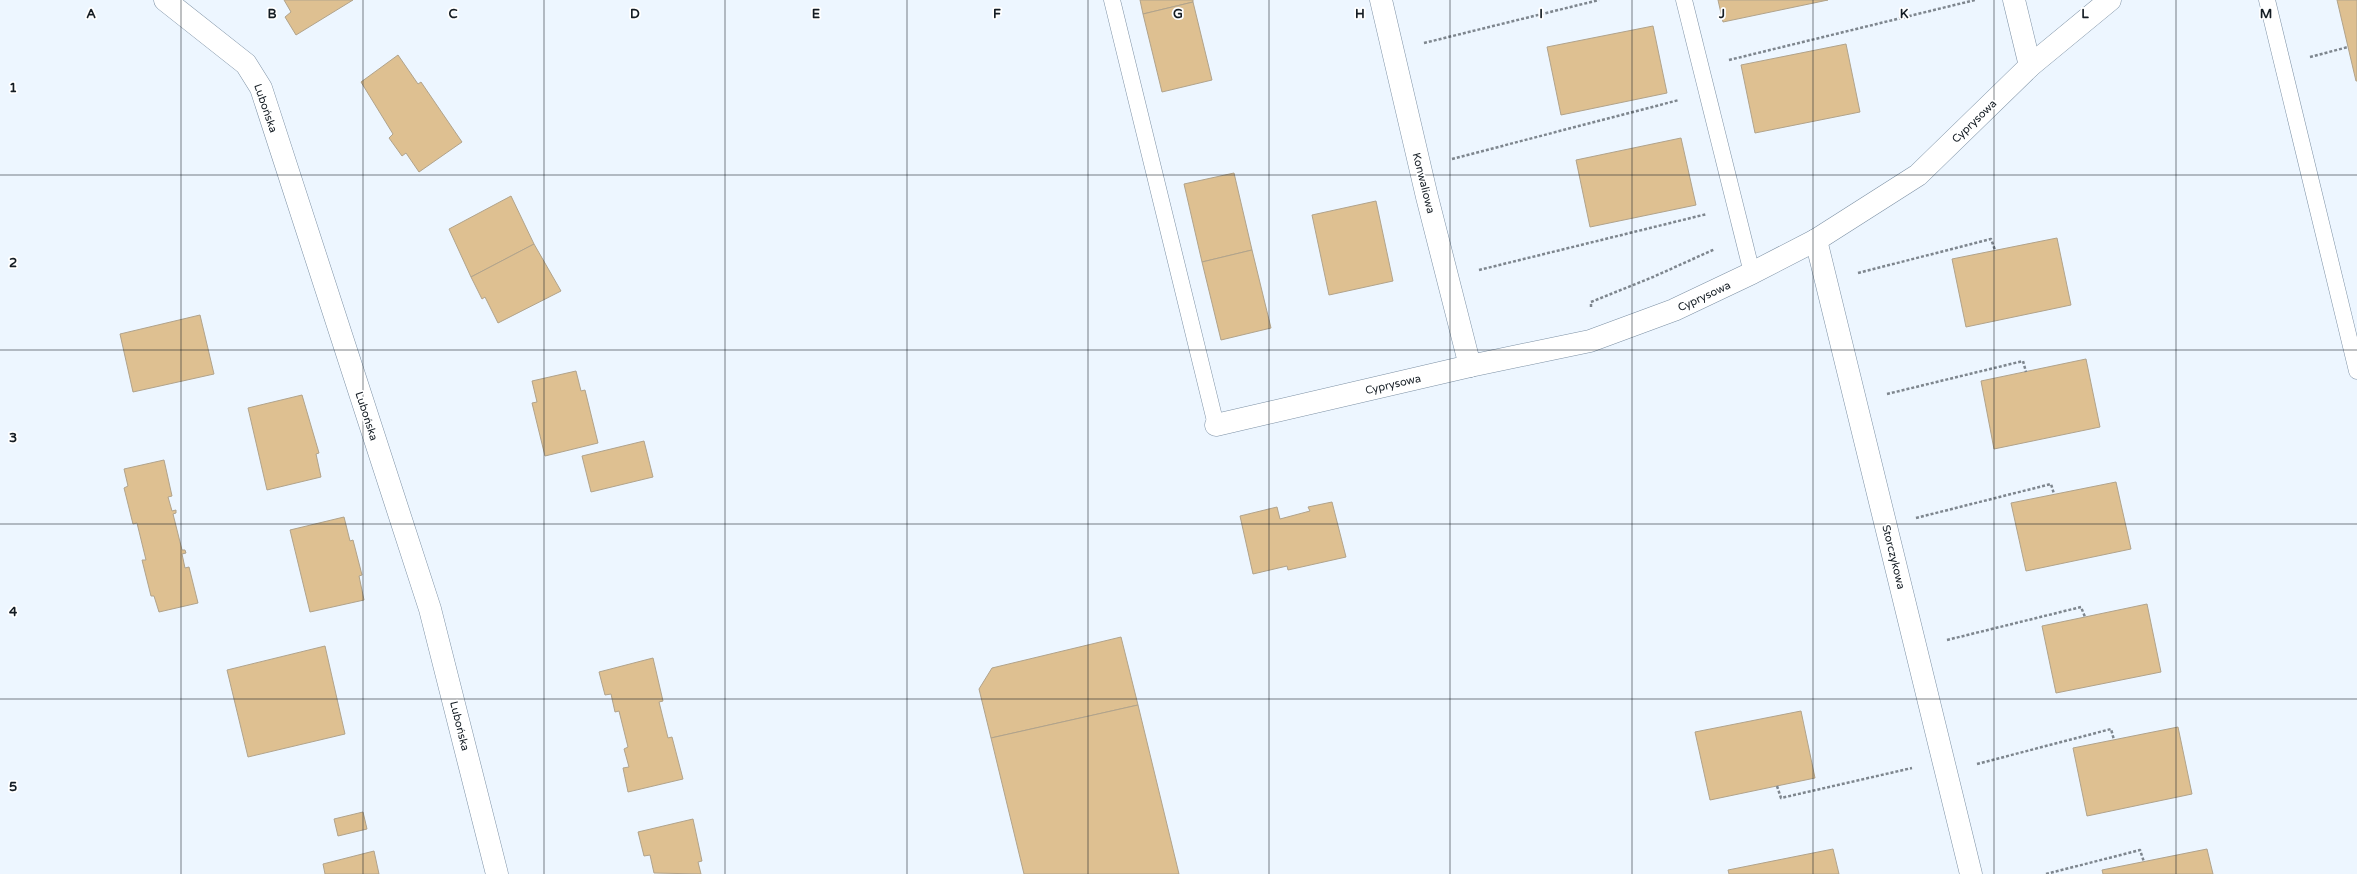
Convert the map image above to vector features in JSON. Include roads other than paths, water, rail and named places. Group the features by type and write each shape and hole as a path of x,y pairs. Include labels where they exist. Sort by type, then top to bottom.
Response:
{"street":[{"name":"Lubońska","path":"164,0 246,64 261,88 430,609 497,874"},
{"name":"Konwaliowa","path":"1381,0 1420,167 1470,366"},
{"path":"2014,0 2030,66"},
{"name":"Cyprysowa","path":"1216,425 1470,366 1590,340 1674,310 1752,273 1816,240 1918,175 2030,66 2110,0"},
{"name":"Storczykowa","path":"1816,240 1971,874"}],"lane":[{"path":"1112,0 1216,425"},
{"path":"1684,0 1752,273"},
{"path":"2267,0 2357,371"}]}
